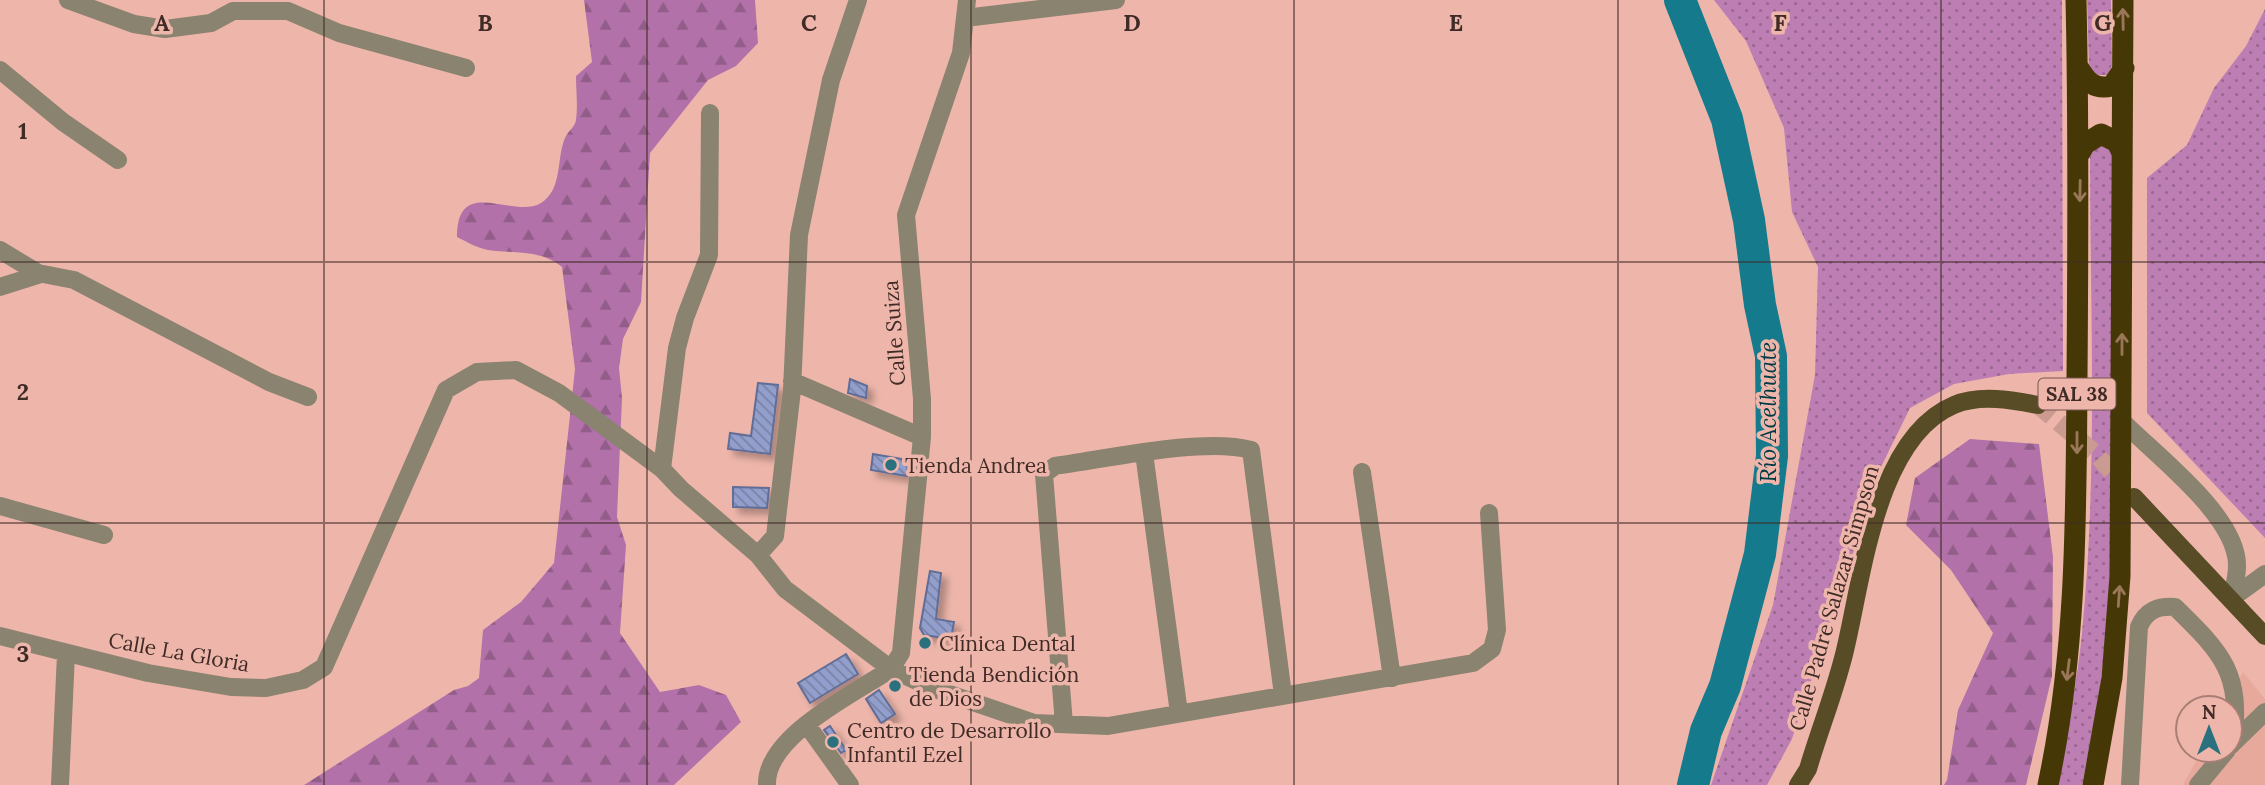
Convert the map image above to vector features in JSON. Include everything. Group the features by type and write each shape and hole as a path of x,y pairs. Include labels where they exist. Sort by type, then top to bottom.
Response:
{"highway":[{"name":"SAL 38","path":"2048,785 2065,693 2074,598 2080,153 2076,0"},
{"name":"SAL 38","path":"2093,785 2117,634 2122,420 2123,0"},
{"path":"2078,67 2092,85 2102,89 2112,86 2124,68"},
{"path":"2080,153 2085,144 2101,134 2117,142 2122,153"}],"main road":[{"name":"Calle Padre Salazar Simpson","path":"1798,785 1808,769 1844,655 1885,492 1906,447 1927,424 1954,405 1974,400 2011,400 2038,405"},
{"path":"2134,497 2265,636"}],"street":[{"path":"68,0 134,24 165,29 211,23 233,11 288,11 340,33 466,68"},
{"path":"758,555 775,536 792,381 799,235 831,80 858,0"},
{"path":"966,9 1116,0"},
{"name":"Calle Suiza","path":"891,669 901,653 922,437 920,374 906,215 961,53 966,9"},
{"path":"0,69 63,122 118,160"},
{"path":"662,469 677,348 685,318 709,255 710,113"},
{"path":"0,250 41,274 74,280 269,382 308,397"},
{"path":"0,286 41,274"},
{"name":"Calle La Gloria","path":"0,636 66,654 232,687 266,688 303,680 324,667 446,390 477,372 516,370 559,393 662,469 681,489 758,555 785,589 891,669 932,688 1034,723 1108,726 1474,663 1492,649 1497,630 1489,513"},
{"path":"792,381 922,437"},
{"path":"2122,420 2193,489 2226,531 2238,565 2232,598"},
{"path":"1064,724 1044,474 1055,466 1144,453 1231,444 1251,450 1283,695"},
{"path":"1144,453 1179,713"},
{"path":"1362,472 1392,678"},
{"path":"0,506 104,536"},
{"path":"2232,598 2265,575"},
{"path":"2130,785 2139,627 2143,617 2154,609 2175,607 2218,649 2230,672 2233,694"},
{"path":"60,785 66,654"},
{"path":"767,785 769,765 776,752 807,725 891,669"},
{"path":"2244,733 2265,713"},
{"path":"807,725 850,785"},
{"path":"2198,785 2216,764"}],"shaded area":[{"path":"1714,0 2062,0 2063,371 2009,374 1954,384 1910,408 1882,465 1792,739 1767,785 1711,785 1773,605 1815,375 1818,267 1792,212 1784,128 1746,41"},
{"path":"2087,0 2111,0 2112,65 2108,75 2097,75 2089,67"},
{"path":"2265,9 2265,538 2147,413 2147,178 2187,145 2214,88 2246,46"},
{"path":"2101,142 2113,151 2112,587 2099,698 2082,785 2057,785 2077,671 2087,573 2092,453 2090,151"},
{"path":"2243,672 2265,699 2265,785 2183,785 2194,764 2244,764 2244,694 2231,694"}],"green space":[{"path":"584,0 755,0 758,43 736,66 708,80 650,153 641,302 623,339 619,368 622,398 617,517 626,545 620,633 660,692 699,685 726,695 741,722 674,785 304,785 454,690 468,686 479,678 483,630 521,602 554,563 575,369 562,267 545,257 484,249 457,237 459,218 466,208 476,203 529,207 541,203 553,190 562,146 576,120 576,76 592,62"},
{"path":"1970,439 2039,444 2053,557 2052,676 2026,785 1944,785 1958,710 1993,633 1951,570 1906,525 1915,478"}],"building":[{"path":"850,379 867,386 866,398 848,393"},
{"path":"758,383 778,385 770,454 728,449 730,433 751,436"},
{"name":"Tienda Andrea","path":"873,454 908,460 907,476 871,470"},
{"path":"733,487 769,488 767,508 733,507"},
{"path":"930,571 941,573 936,619 954,622 951,639 924,635 920,628"},
{"path":"846,654 858,674 810,703 798,683"},
{"path":"879,690 895,714 881,723 866,699"},
{"path":"830,726 846,750 841,753 824,730"}],"waterway":[{"name":"Río Acelhuate","path":"1680,0 1727,119 1749,220 1760,305 1771,356 1772,456 1760,554 1725,686 1706,731 1693,785"}],"tunnel":[{"path":"2038,405 2095,453 2125,487"}],"place":[{"name":"Tienda Andrea","path":"891,465"},
{"name":"Clínica Dental","path":"925,643"},
{"name":"Tienda Bendición de Dios","path":"895,686"},
{"name":"Centro de Desarrollo Infantil Ezel","path":"833,742"}]}
